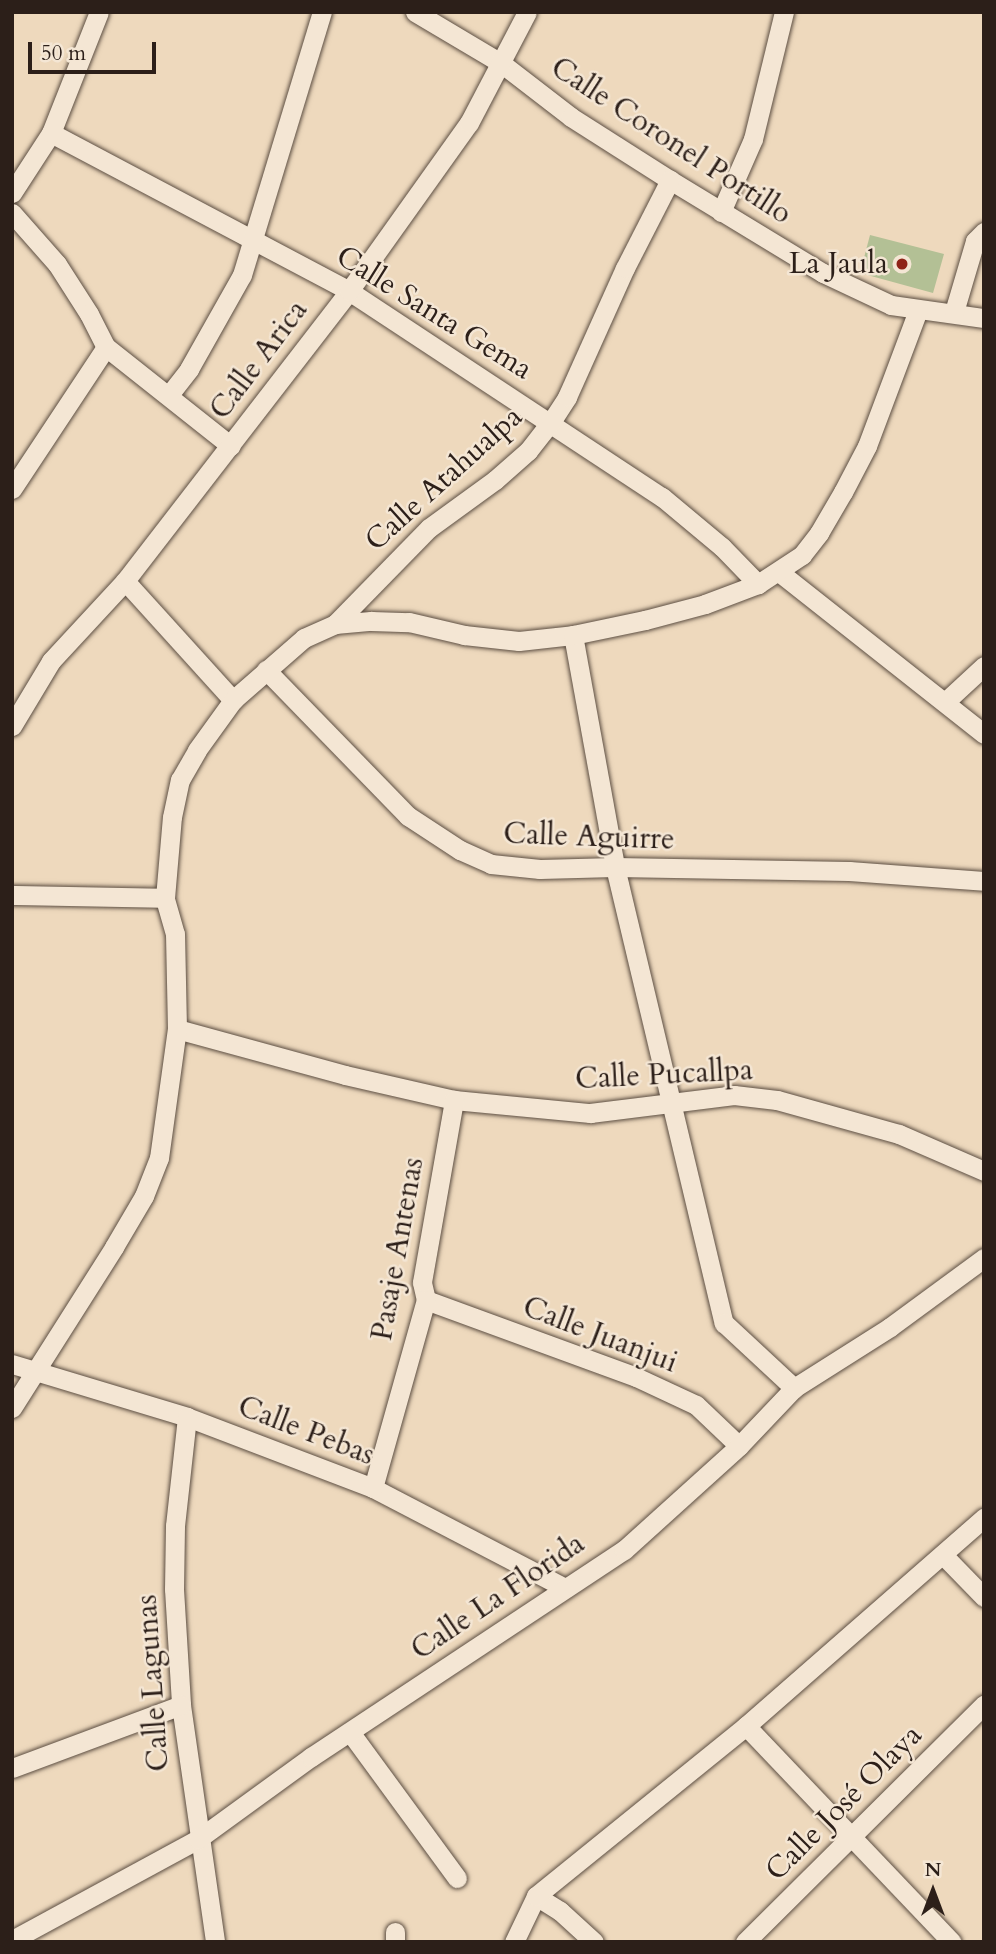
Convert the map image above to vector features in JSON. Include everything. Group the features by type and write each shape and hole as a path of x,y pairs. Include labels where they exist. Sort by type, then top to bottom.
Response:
{"street":[{"path":"12,193 51,133 99,12"},
{"path":"169,395 190,369 242,275 322,12"},
{"name":"Calle Coronel Portillo","path":"415,12 501,63 571,117 823,273 891,305 984,318"},
{"name":"Calle Arica","path":"12,726 51,661 125,581 349,291 469,123 527,12"},
{"path":"721,212 753,139 784,12"},
{"name":"Calle Santa Gema","path":"51,133 349,291 662,497 722,547 758,584"},
{"name":"Calle Atahualpa","path":"335,624 429,528 495,480 528,451 551,422 568,397 625,268 670,180"},
{"path":"12,213 57,264 89,314 106,347 231,446"},
{"path":"954,312 975,241 984,232"},
{"path":"12,1408 144,1196 159,1158 177,1029 174,934 165,898 172,817 180,780 197,750 233,700 304,638 335,624 409,622 464,635 519,641 573,635 693,607 758,584 802,555 819,533 843,492 867,446 918,310"},
{"path":"12,489 106,347"},
{"path":"779,572 864,642 984,734"},
{"path":"125,581 233,700"},
{"path":"573,635 615,867 724,1323 794,1388"},
{"path":"945,702 984,666"},
{"name":"Calle Aguirre","path":"266,670 408,816 460,850 491,864 540,869 615,867 849,872 984,881"},
{"path":"12,895 165,898"},
{"name":"Calle Pucallpa","path":"177,1029 345,1075 454,1100 590,1113 669,1101 734,1095 777,1100 899,1134 984,1171"},
{"name":"Pasaje Antenas","path":"373,1488 426,1300 422,1282 454,1100"},
{"name":"Calle La Florida","path":"12,1940 198,1839 350,1732 624,1550 739,1446 794,1388 890,1327 984,1258"},
{"name":"Calle Juanjui","path":"426,1300 648,1383 696,1405 739,1446"},
{"name":"Calle Pebas","path":"12,1364 34,1373 187,1418 373,1488 565,1588"},
{"name":"Calle Lagunas","path":"187,1418 175,1539 174,1589 181,1705 198,1839 215,1942"},
{"path":"514,1942 537,1896 746,1726 984,1518"},
{"path":"943,1555 984,1597"},
{"path":"12,1768 181,1705"},
{"name":"Calle José Olaya","path":"745,1942 984,1705"},
{"path":"746,1726 952,1942"},
{"path":"350,1732 457,1878"},
{"path":"537,1896 560,1911 594,1942"}],"green space":[{"name":"La Jaula","path":"870,235 944,254 933,293 860,273"}],"place":[{"name":"La Jaula","path":"902,264"}]}
